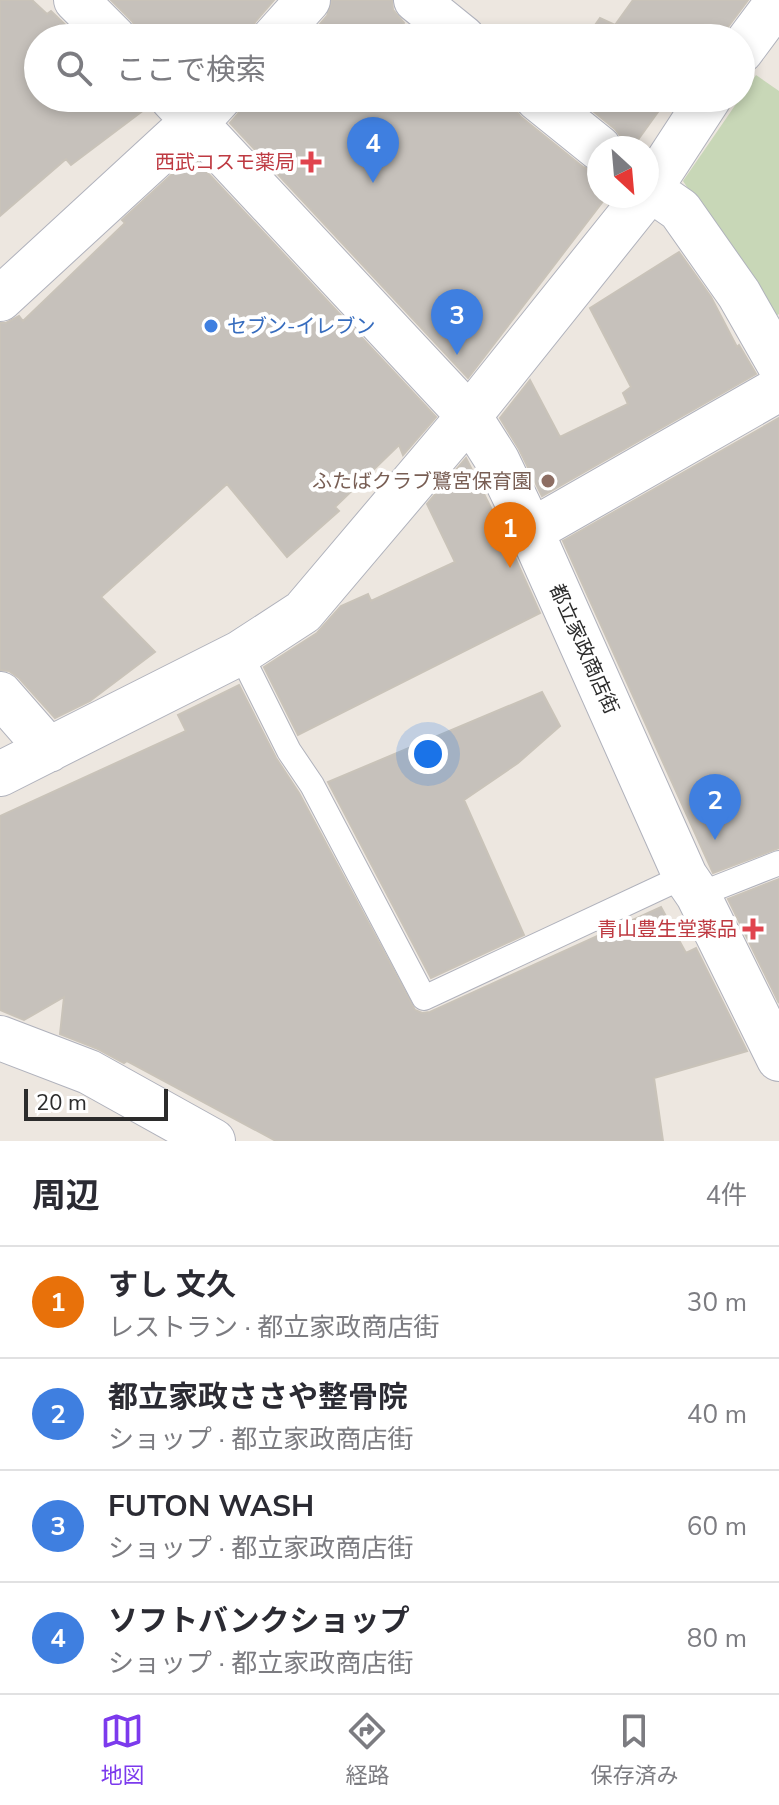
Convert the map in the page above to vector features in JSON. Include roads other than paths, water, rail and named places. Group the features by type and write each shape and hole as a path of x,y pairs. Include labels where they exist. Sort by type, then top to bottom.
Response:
{"street":[{"path":"76,0 100,24"},
{"path":"287,24 308,0"},
{"path":"416,0 446,24"},
{"path":"755,32 779,0"},
{"path":"0,299 175,138 192,112"},
{"name":"都立家政商店街","path":"201,112 469,416 497,460 691,885 779,1059"},
{"path":"554,112 587,138"},
{"path":"659,173 700,112"},
{"path":"659,198 680,210 739,294 779,364"},
{"path":"0,774 240,653 303,612 469,416 634,208"},
{"path":"531,531 779,389"},
{"path":"0,694 49,750"},
{"path":"0,1038 89,1072 213,1141"}],"lane":[{"path":"240,653 289,751 312,785 424,998 691,885 779,863"}],"place":[{"name":"西武コスモ薬局","path":"311,162"},
{"name":"ソフトバンクショップ","path":"373,183"},
{"name":"セブン-イレブン","path":"211,326"},
{"name":"FUTON WASH","path":"457,355"},
{"name":"ふたばクラブ鷺宮保育園","path":"548,481"},
{"name":"すし 文久","path":"510,568"},
{"name":"都立家政ささや整骨院","path":"715,840"},
{"name":"青山豊生堂薬品","path":"753,929"}]}
